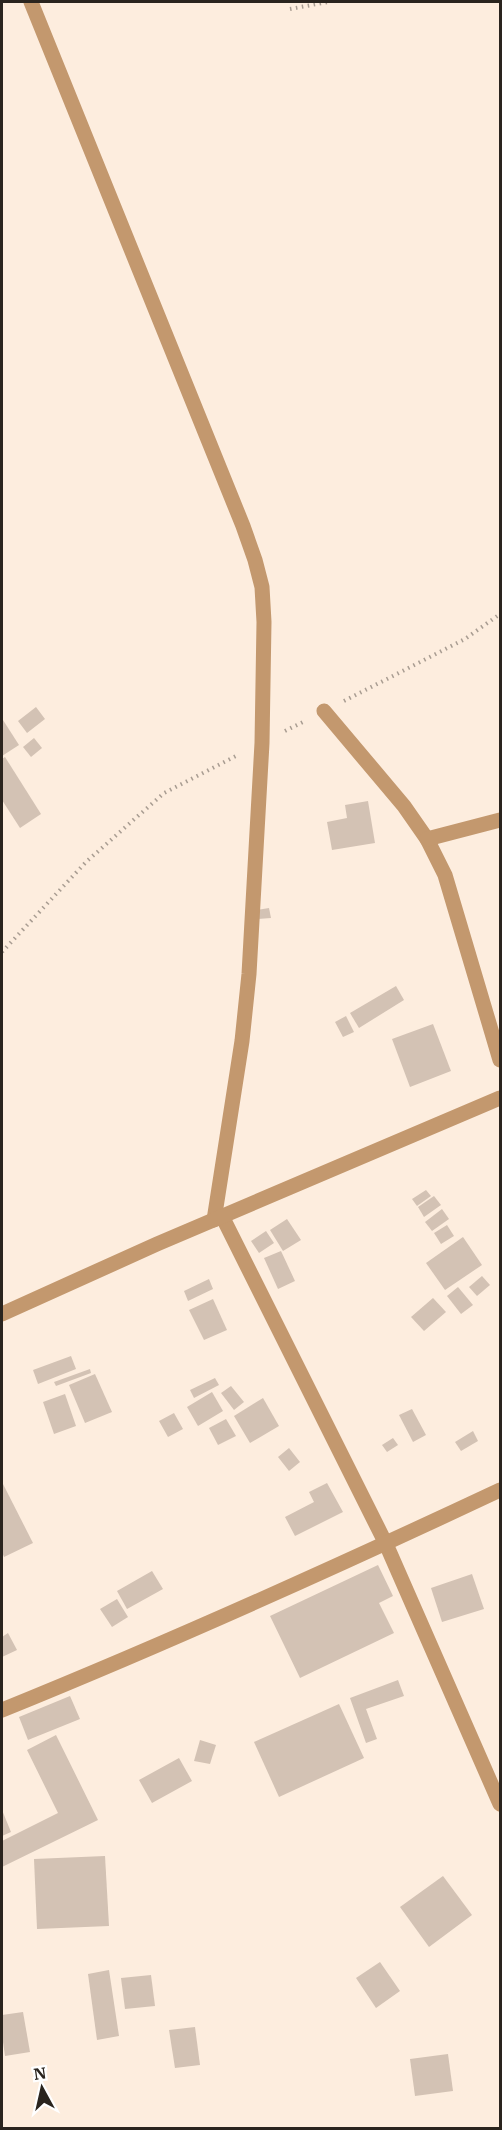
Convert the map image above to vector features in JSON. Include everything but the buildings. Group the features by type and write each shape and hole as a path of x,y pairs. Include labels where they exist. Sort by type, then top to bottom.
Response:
{"street":[{"path":"31,2 243,526 262,588 264,622 262,743 249,974 218,1218 386,1544 501,1804"},
{"path":"324,711 404,806 427,839 445,875 501,1060"},
{"path":"427,839 501,820"},
{"path":"2,1314 218,1218 501,1098"},
{"path":"2,1710 386,1544 501,1490"}],"path":[{"path":"290,9 328,2"}]}
